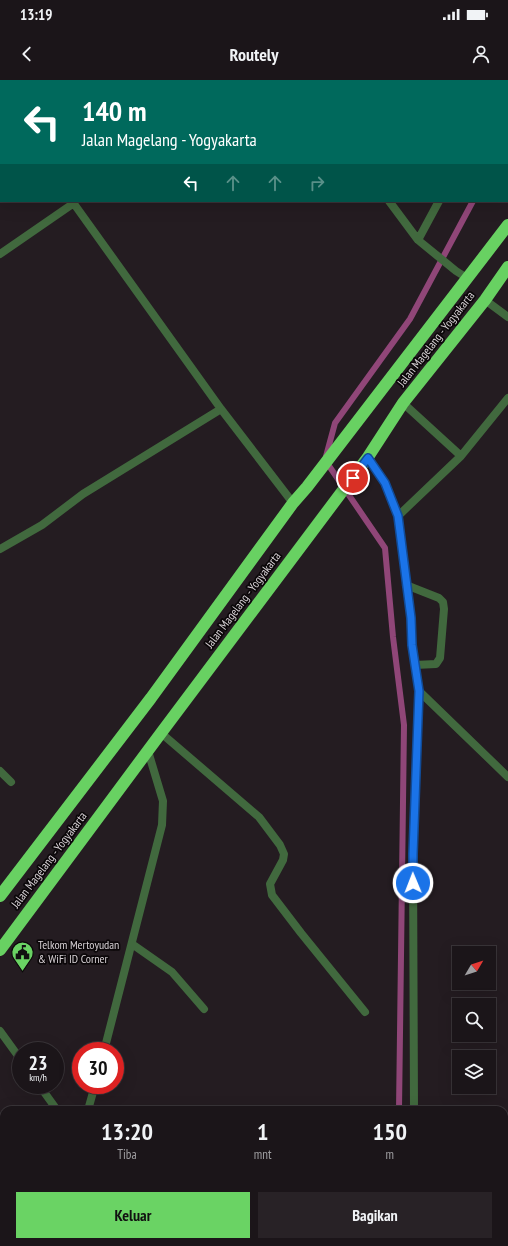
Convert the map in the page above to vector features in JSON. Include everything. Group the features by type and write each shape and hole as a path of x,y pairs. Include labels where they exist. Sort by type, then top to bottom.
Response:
{"highway":[{"name":"Jalan Magelang - Yogyakarta","path":"0,896 151,698 294,503 508,225"},
{"name":"Jalan Magelang - Yogyakarta","path":"0,950 161,733 346,488 368,458 403,403 485,300 508,267"}],"street":[{"path":"0,254 73,202 221,409 294,503"},
{"path":"390,202 418,240 456,271 467,278"},
{"path":"418,240 438,202"},
{"path":"485,300 508,318"},
{"path":"398,516 461,456 508,398"},
{"path":"403,403 461,456"},
{"path":"0,549 42,525 84,494 221,409"},
{"path":"368,458 385,483 398,516 411,618 412,645 419,691 413,854 414,1106"},
{"path":"406,585 439,598 443,602 444,608 440,658 436,664 415,665"},
{"path":"419,691 508,777"},
{"path":"161,733 258,816 280,845 284,854 283,860 270,884 272,895 365,1012"},
{"path":"106,1042 162,825 163,801 148,751"},
{"path":"0,771 10,782"},
{"path":"132,944 172,972 204,1009"},
{"path":"0,1030 12,1047"},
{"path":"45,1094 53,1106"},
{"path":"89,1106 92,1094"}],"waterway":[{"path":"399,1106 404,725 393,637 385,548 325,460 335,423 410,319 472,202"}],"place":[{"name":"Telkom Mertoyudan & WiFi ID Corner","path":"22,972"}],"route":[{"path":"353,478 368,458 385,483 398,516 411,618 412,645 419,691 413,883"}]}
